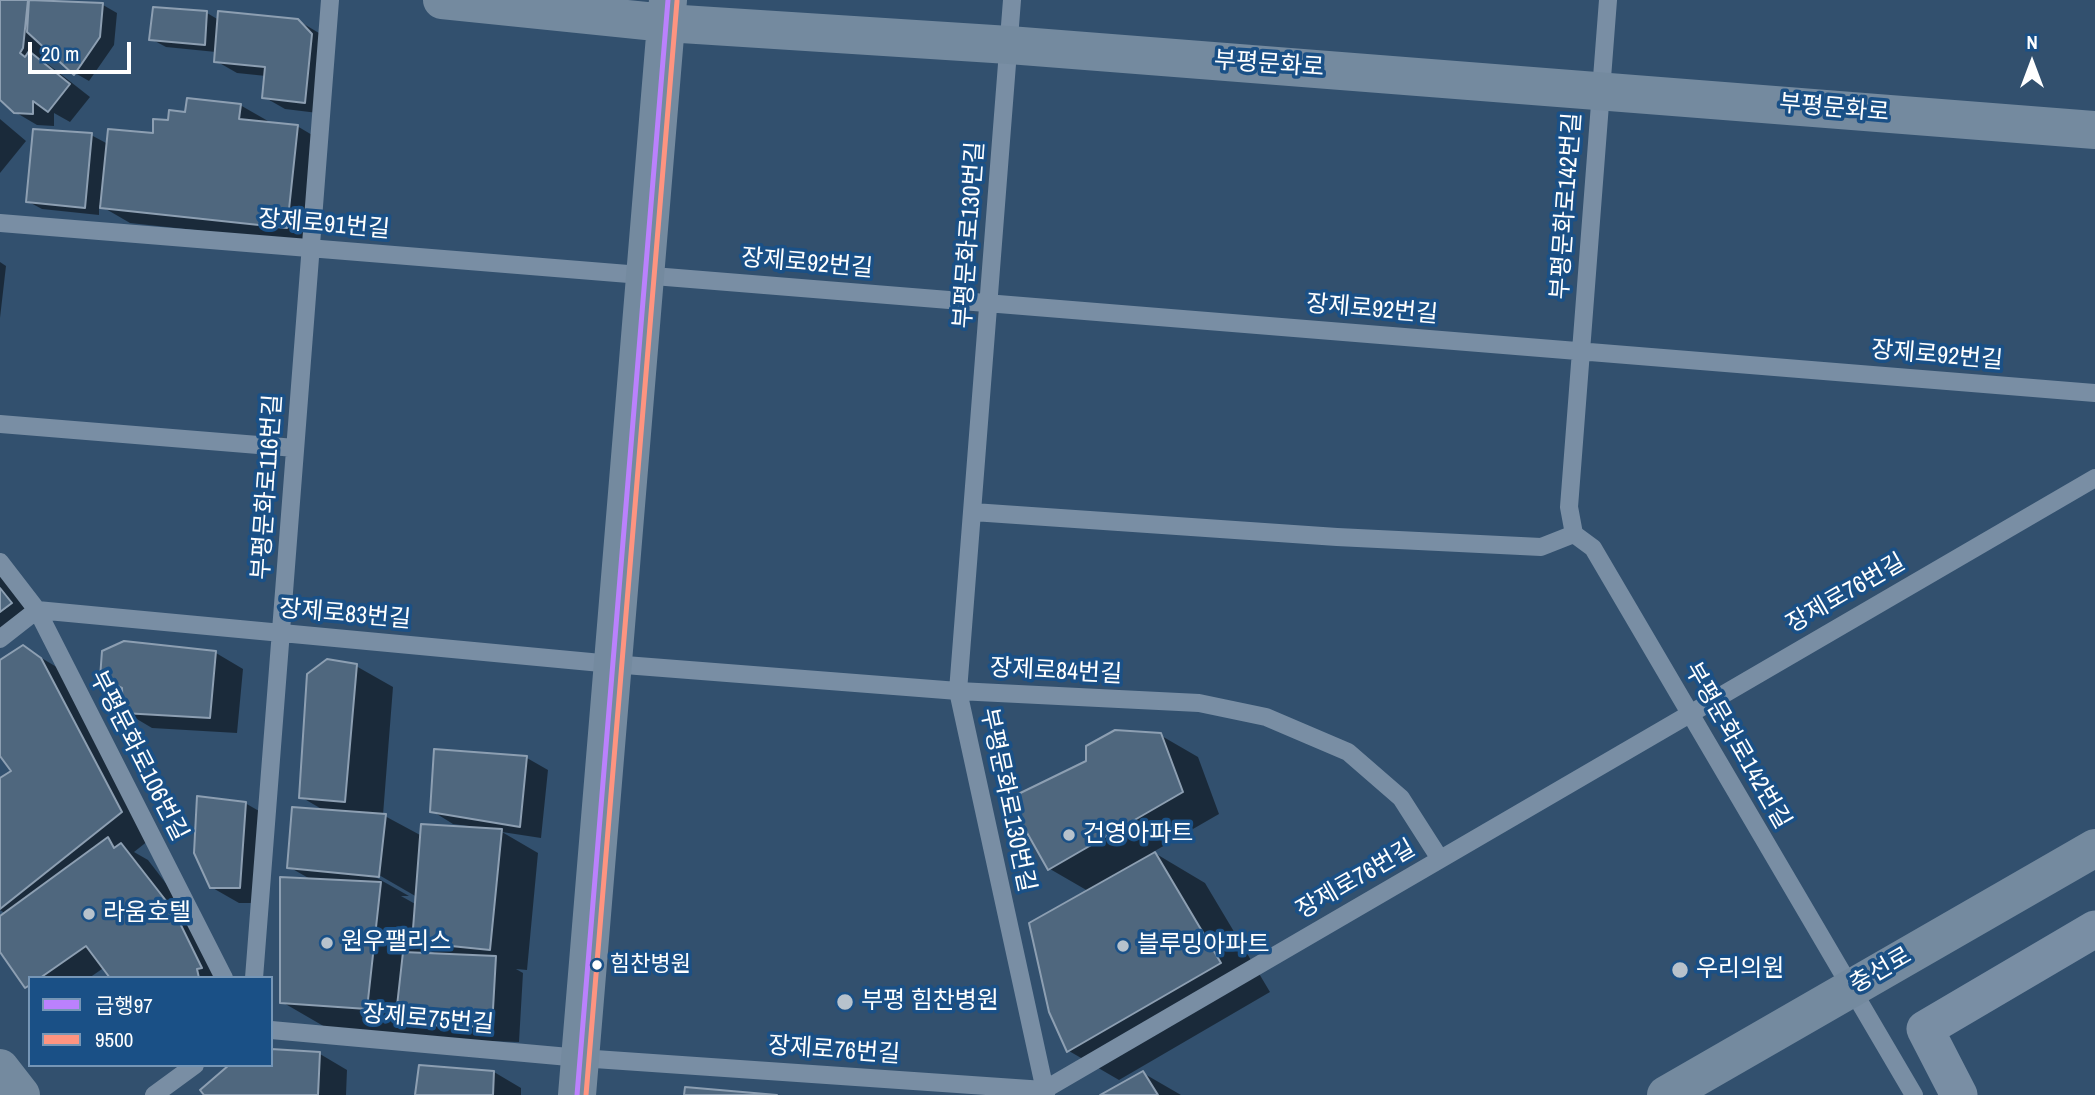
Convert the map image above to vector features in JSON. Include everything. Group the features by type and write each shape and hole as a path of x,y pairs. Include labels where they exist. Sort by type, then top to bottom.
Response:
{"street":[{"name":"부평문화로","path":"442,0 667,11 1009,45 2095,130"},
{"path":"578,1077 667,11"},
{"name":"충선로","path":"1666,1095 2095,848"},
{"path":"1959,1095 1925,1029 2095,929"},
{"path":"0,1068 21,1095"}],"lane":[{"name":"부평문화로116번길","path":"254,976 330,0"},
{"name":"부평문화로130번길","path":"1012,0 958,691 1045,1093"},
{"name":"부평문화로142번길","path":"1608,0 1569,507 1574,534 1593,548 1914,1095"},
{"name":"장제로91번길","path":"0,223 644,275"},
{"name":"장제로92번길","path":"644,275 2095,393"},
{"path":"0,424 295,448"},
{"name":"장제로76번길","path":"578,1077 1045,1093 1440,859 2095,478"},
{"path":"973,512 1338,537 1541,547 1574,534"},
{"name":"부평문화로106번길","path":"0,562 37,610 223,976"},
{"path":"0,639 37,610"},
{"name":"장제로83번길","path":"37,610 612,664"},
{"name":"장제로84번길","path":"612,664 958,691 1199,703 1266,717 1348,752 1401,798 1440,859"},
{"name":"장제로75번길","path":"273,1031 578,1077"},
{"path":"154,1095 192,1067"}],"building":[{"path":"0,0 28,0 23,48 20,53 25,57 29,51 70,84 48,112 33,101 33,114 14,113 0,100"},
{"path":"29,0 103,3 100,37 74,75 27,32"},
{"path":"153,7 207,11 205,45 149,40"},
{"path":"218,11 298,19 312,34 305,103 262,98 265,67 214,62"},
{"path":"187,98 241,104 239,119 298,125 287,228 100,208 108,129 153,133 153,119 168,120 169,110 185,112"},
{"path":"33,129 92,133 85,208 26,202"},
{"path":"0,588 12,603 0,612"},
{"path":"124,641 216,651 210,718 123,713 122,688 100,678 102,651"},
{"path":"23,645 41,658 122,812 0,909 0,778 11,771 0,756 0,660"},
{"path":"327,659 357,664 345,802 299,798 307,674"},
{"name":"건영아파트","path":"1115,730 1161,733 1183,792 1048,870 1008,799 1086,761 1086,746"},
{"path":"434,749 527,756 520,827 430,812"},
{"path":"197,796 246,802 240,888 210,888 194,853"},
{"path":"292,807 386,814 379,877 287,868"},
{"path":"421,824 502,829 490,950 412,942"},
{"name":"라움호텔","path":"108,837 114,848 121,843 174,911 202,968 197,969 199,976 108,976 86,946 43,976 28,976 28,986 25,988 0,952 0,916"},
{"name":"블루밍아파트","path":"1155,852 1221,963 1067,1052 1049,1012 1029,923"},
{"name":"원우팰리스","path":"280,877 381,882 367,1009 280,1003"},
{"path":"403,952 496,956 492,1027 395,1024"},
{"path":"273,1049 320,1052 318,1095 204,1095 200,1090 227,1067 273,1067"},
{"path":"419,1065 494,1071 493,1095 415,1095"},
{"path":"1143,1071 1158,1095 1100,1095"},
{"path":"685,1087 777,1095 684,1095"}],"transit line":[{"name":"급행97","path":"577,1095 668,0"},
{"name":"9500","path":"586,1095 677,1"}],"place":[{"name":"건영아파트","path":"1069,835"},
{"name":"라움호텔","path":"89,914"},
{"name":"원우팰리스","path":"327,943"},
{"name":"블루밍아파트","path":"1123,946"},
{"name":"힘찬병원","path":"597,965"},
{"name":"우리의원","path":"1680,970"},
{"name":"부평 힘찬병원","path":"845,1002"}]}
